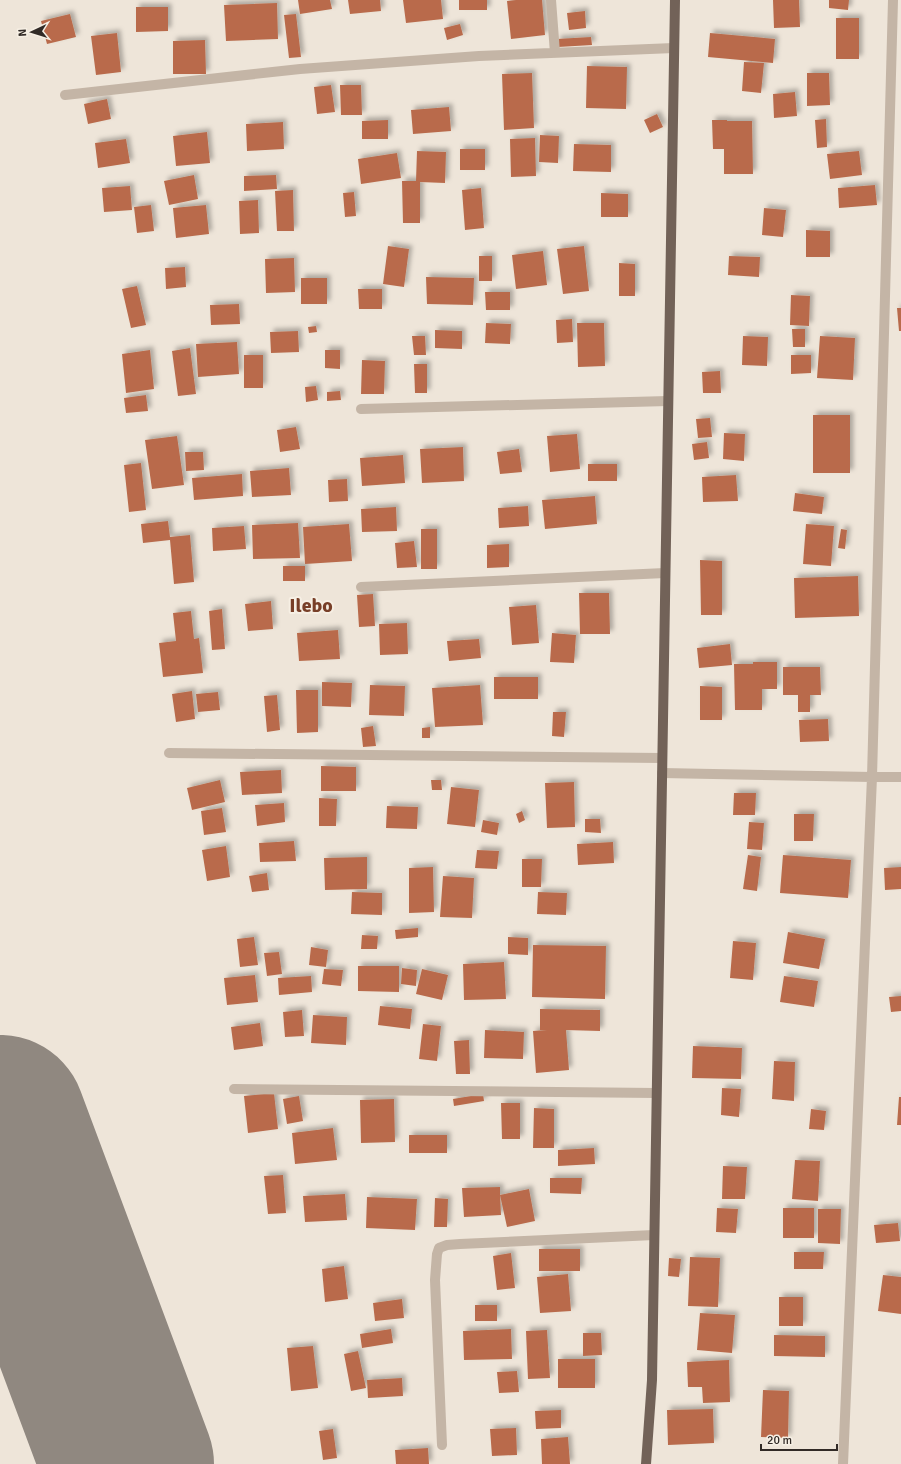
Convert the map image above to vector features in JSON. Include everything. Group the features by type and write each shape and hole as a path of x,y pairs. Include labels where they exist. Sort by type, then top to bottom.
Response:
{"main road":[{"path":"646,1464 652,1380 675,0"}],"street":[{"path":"551,0 555,53"},
{"path":"843,1464 872,778 893,0"},
{"path":"65,96 300,69 479,56 674,48"},
{"path":"361,409 668,400"},
{"path":"362,587 665,573"},
{"path":"169,753 662,758"},
{"path":"662,773 872,778 901,777"},
{"path":"234,1089 656,1093"},
{"path":"442,1445 435,1280 437,1254 439,1248 447,1245 460,1244 654,1235"}],"building":[{"path":"298,0 330,0 332,9 300,14"},
{"path":"348,0 380,0 381,11 350,14"},
{"path":"403,0 441,0 443,19 406,23"},
{"path":"459,0 487,0 487,10 459,10"},
{"path":"542,0 545,35 511,39 507,1"},
{"path":"773,0 799,0 800,27 774,28"},
{"path":"829,0 849,0 848,10 829,8"},
{"path":"277,3 278,39 226,41 224,5"},
{"path":"136,7 168,7 168,31 136,32"},
{"path":"585,11 586,28 569,30 567,13"},
{"path":"70,14 76,37 47,44 41,21"},
{"path":"296,14 301,57 289,58 284,15"},
{"path":"836,18 859,18 859,59 836,59"},
{"path":"460,24 463,35 447,40 444,28"},
{"path":"117,33 121,72 96,75 91,36"},
{"path":"710,33 775,39 773,63 708,57"},
{"path":"591,37 592,45 558,47 557,39"},
{"path":"205,40 206,74 173,74 173,41"},
{"path":"744,62 764,63 761,93 742,91"},
{"path":"587,66 627,67 626,109 586,108"},
{"path":"532,73 534,128 504,130 502,74"},
{"path":"807,73 829,73 830,105 807,106"},
{"path":"331,85 335,112 317,114 314,87"},
{"path":"340,85 361,85 362,115 341,115"},
{"path":"795,92 797,116 774,118 773,94"},
{"path":"107,99 111,119 88,124 84,104"},
{"path":"449,107 451,131 413,134 411,110"},
{"path":"657,114 663,127 650,133 644,120"},
{"path":"826,119 827,147 817,148 815,120"},
{"path":"388,120 388,139 362,139 362,121"},
{"path":"712,120 752,121 753,174 724,174 724,149 713,149"},
{"path":"283,122 284,149 247,151 246,124"},
{"path":"207,132 210,163 176,166 173,136"},
{"path":"540,135 559,136 558,163 539,162"},
{"path":"535,138 536,176 511,177 510,139"},
{"path":"126,139 130,163 98,168 95,143"},
{"path":"574,144 611,145 611,172 573,171"},
{"path":"460,149 485,149 485,170 460,170"},
{"path":"417,151 446,152 445,183 420,182 420,223 403,223 402,181 416,181"},
{"path":"859,151 862,175 830,179 827,154"},
{"path":"397,153 401,178 361,184 358,159"},
{"path":"194,175 198,199 169,205 164,181"},
{"path":"276,175 277,189 244,191 244,176"},
{"path":"875,185 877,205 839,208 838,188"},
{"path":"130,186 132,210 104,212 102,188"},
{"path":"481,188 484,228 465,230 462,190"},
{"path":"293,190 294,231 277,231 275,191"},
{"path":"354,192 356,216 345,217 343,193"},
{"path":"601,193 628,194 628,217 601,217"},
{"path":"258,200 259,233 240,234 239,201"},
{"path":"151,205 154,231 137,233 134,207"},
{"path":"206,205 209,234 176,238 173,208"},
{"path":"764,208 786,210 783,237 762,235"},
{"path":"806,230 830,231 830,257 806,257"},
{"path":"388,246 409,249 404,287 383,284"},
{"path":"584,246 589,291 563,294 557,249"},
{"path":"543,251 547,285 516,289 512,255"},
{"path":"479,256 492,256 492,281 479,281"},
{"path":"729,256 760,257 759,277 728,275"},
{"path":"294,258 295,292 266,293 265,259"},
{"path":"619,263 635,264 635,296 619,296"},
{"path":"185,267 186,287 166,289 165,268"},
{"path":"426,277 474,278 473,305 427,304"},
{"path":"301,278 327,278 327,304 301,304"},
{"path":"137,286 146,325 131,328 122,289"},
{"path":"358,289 382,289 382,309 359,309"},
{"path":"485,292 510,292 510,310 486,310"},
{"path":"791,295 810,296 809,326 790,325"},
{"path":"239,304 240,324 211,325 210,305"},
{"path":"897,308 901,308 901,331 899,331"},
{"path":"572,319 573,342 557,343 556,320"},
{"path":"486,323 511,324 510,344 485,343"},
{"path":"577,323 604,323 605,366 578,367"},
{"path":"316,326 317,332 309,333 308,327"},
{"path":"792,329 805,329 805,347 793,347"},
{"path":"435,330 462,331 462,349 435,348"},
{"path":"298,331 299,352 271,353 270,332"},
{"path":"412,336 425,336 426,355 414,355"},
{"path":"743,336 768,337 767,366 742,365"},
{"path":"820,336 855,338 853,380 817,378"},
{"path":"237,342 239,374 198,377 196,344"},
{"path":"190,348 196,394 178,396 172,351"},
{"path":"150,350 154,389 126,393 122,354"},
{"path":"325,350 340,350 340,369 325,368"},
{"path":"244,355 263,355 263,388 244,388"},
{"path":"791,355 811,355 811,373 791,374"},
{"path":"362,360 385,361 384,394 361,394"},
{"path":"414,364 427,364 427,393 415,393"},
{"path":"720,371 721,393 703,393 702,372"},
{"path":"316,386 318,400 306,402 305,387"},
{"path":"340,391 341,400 327,401 327,392"},
{"path":"146,395 148,411 126,413 124,398"},
{"path":"813,415 850,415 850,473 813,473"},
{"path":"710,418 712,437 698,438 696,419"},
{"path":"296,427 300,449 280,452 277,430"},
{"path":"724,433 745,434 744,461 723,459"},
{"path":"577,434 580,469 550,472 547,436"},
{"path":"177,436 184,485 152,489 145,440"},
{"path":"707,442 709,458 694,460 692,444"},
{"path":"463,447 464,481 422,483 420,449"},
{"path":"519,449 522,472 500,474 497,452"},
{"path":"185,452 203,452 204,470 186,471"},
{"path":"403,455 405,483 362,486 360,458"},
{"path":"141,463 146,510 129,512 124,465"},
{"path":"588,464 617,464 617,481 588,481"},
{"path":"289,468 291,495 252,497 250,471"},
{"path":"242,474 243,496 194,500 192,478"},
{"path":"736,475 738,501 703,502 702,477"},
{"path":"347,479 348,501 329,502 328,480"},
{"path":"795,493 824,497 822,514 793,511"},
{"path":"595,496 597,524 545,529 542,500"},
{"path":"528,506 529,526 499,528 498,508"},
{"path":"396,507 397,531 362,532 361,509"},
{"path":"168,521 170,537 190,535 194,582 174,584 170,540 143,543 141,524"},
{"path":"298,523 300,558 253,559 252,525"},
{"path":"349,524 352,561 305,564 303,527"},
{"path":"806,524 834,526 831,566 803,564"},
{"path":"244,526 246,549 213,551 212,528"},
{"path":"421,529 437,529 437,569 421,569"},
{"path":"841,529 847,530 845,549 838,548"},
{"path":"414,541 417,567 397,568 395,543"},
{"path":"509,544 509,567 487,568 487,545"},
{"path":"700,560 722,561 722,615 701,615"},
{"path":"283,566 305,566 305,581 283,581"},
{"path":"858,576 859,616 795,618 794,578"},
{"path":"579,593 609,593 610,634 580,634"},
{"path":"373,594 375,626 359,627 357,595"},
{"path":"271,601 273,629 248,631 245,604"},
{"path":"536,605 539,643 512,645 509,607"},
{"path":"222,609 225,649 212,650 209,611"},
{"path":"191,611 194,639 199,638 203,673 163,677 159,643 176,641 173,613"},
{"path":"407,623 408,654 380,655 379,624"},
{"path":"338,630 340,659 299,661 297,633"},
{"path":"552,633 576,635 574,663 550,662"},
{"path":"479,639 481,658 449,661 447,641"},
{"path":"730,644 732,665 699,668 697,648"},
{"path":"753,662 777,662 777,689 762,689 762,710 735,710 734,664 753,664"},
{"path":"783,667 820,667 821,695 810,695 810,712 798,712 798,695 783,695"},
{"path":"494,677 538,677 538,699 494,699"},
{"path":"322,682 352,683 351,707 322,706"},
{"path":"370,685 405,686 404,716 369,715"},
{"path":"480,685 483,725 435,727 432,688"},
{"path":"700,686 722,687 722,720 700,720"},
{"path":"296,690 318,690 318,732 297,733"},
{"path":"192,691 195,719 176,722 172,694"},
{"path":"218,692 220,710 198,712 196,694"},
{"path":"277,695 280,730 267,732 264,696"},
{"path":"553,712 566,712 564,737 552,736"},
{"path":"828,719 829,741 800,742 799,720"},
{"path":"373,726 376,746 363,747 361,728"},
{"path":"430,727 430,738 422,738 422,728"},
{"path":"321,766 356,767 356,791 321,791"},
{"path":"281,770 282,793 242,795 240,772"},
{"path":"220,780 225,802 192,810 187,788"},
{"path":"431,780 441,780 442,790 432,790"},
{"path":"574,782 575,827 547,828 545,783"},
{"path":"451,787 479,790 475,827 447,824"},
{"path":"734,793 756,793 755,815 733,815"},
{"path":"319,798 337,799 336,826 319,826"},
{"path":"284,803 285,822 257,826 255,805"},
{"path":"387,806 418,807 417,829 386,828"},
{"path":"222,808 226,832 204,835 201,811"},
{"path":"522,811 525,820 519,823 516,814"},
{"path":"794,814 814,814 813,841 794,841"},
{"path":"585,819 600,819 601,833 585,832"},
{"path":"483,820 499,823 497,835 481,832"},
{"path":"749,822 764,823 762,850 747,849"},
{"path":"294,841 296,861 260,862 259,843"},
{"path":"613,842 614,863 578,865 577,844"},
{"path":"226,846 230,877 207,881 202,850"},
{"path":"477,850 499,851 497,869 475,868"},
{"path":"748,855 761,857 757,891 743,889"},
{"path":"783,855 851,860 848,898 780,893"},
{"path":"367,857 367,889 325,890 324,858"},
{"path":"522,859 542,859 541,887 522,887"},
{"path":"433,867 434,912 409,913 409,868"},
{"path":"901,867 901,889 885,890 884,868"},
{"path":"267,873 269,890 252,892 249,876"},
{"path":"443,876 474,878 472,918 440,917"},
{"path":"352,892 382,893 382,915 351,914"},
{"path":"538,892 567,893 566,915 537,914"},
{"path":"418,928 418,937 396,939 395,930"},
{"path":"788,932 825,939 819,969 783,963"},
{"path":"362,935 378,936 377,949 361,949"},
{"path":"254,937 258,965 240,967 237,939"},
{"path":"508,937 528,938 528,955 508,954"},
{"path":"733,941 756,943 753,980 730,978"},
{"path":"533,945 606,946 605,999 532,997"},
{"path":"311,947 328,950 326,967 309,965"},
{"path":"279,952 282,974 267,976 264,953"},
{"path":"504,962 506,999 464,1000 463,964"},
{"path":"358,966 399,966 399,992 358,991"},
{"path":"402,968 417,970 416,986 401,984"},
{"path":"324,969 343,970 341,986 322,984"},
{"path":"422,969 448,975 442,1000 416,994"},
{"path":"255,975 258,1002 227,1005 224,978"},
{"path":"311,976 312,992 279,995 278,978"},
{"path":"784,976 818,981 814,1007 780,1002"},
{"path":"901,996 901,1011 891,1012 889,997"},
{"path":"380,1006 412,1009 410,1029 378,1025"},
{"path":"540,1009 600,1010 600,1031 566,1030 569,1070 536,1073 533,1031 547,1030 540,1030"},
{"path":"302,1010 304,1036 285,1037 283,1012"},
{"path":"313,1015 347,1017 346,1045 311,1043"},
{"path":"260,1023 263,1046 234,1050 231,1027"},
{"path":"423,1024 441,1026 437,1061 419,1059"},
{"path":"485,1030 524,1032 523,1059 484,1058"},
{"path":"469,1040 470,1074 456,1074 454,1041"},
{"path":"693,1046 742,1048 741,1079 692,1078"},
{"path":"774,1061 795,1062 794,1101 772,1099"},
{"path":"722,1088 741,1089 739,1117 721,1115"},
{"path":"274,1093 278,1129 248,1133 244,1096"},
{"path":"483,1094 484,1101 454,1106 453,1099"},
{"path":"299,1096 303,1121 287,1124 283,1099"},
{"path":"899,1097 901,1097 901,1125 897,1125"},
{"path":"394,1099 395,1142 361,1143 360,1100"},
{"path":"501,1103 520,1103 520,1139 502,1139"},
{"path":"534,1108 554,1109 554,1148 533,1148"},
{"path":"811,1109 826,1111 824,1130 809,1129"},
{"path":"333,1128 337,1160 295,1164 292,1133"},
{"path":"409,1135 447,1135 447,1153 409,1153"},
{"path":"594,1148 595,1164 558,1166 558,1150"},
{"path":"795,1160 820,1161 818,1201 792,1199"},
{"path":"723,1166 747,1167 745,1199 722,1199"},
{"path":"283,1175 286,1213 268,1214 264,1176"},
{"path":"550,1178 582,1178 581,1194 550,1193"},
{"path":"500,1187 501,1215 464,1217 462,1188"},
{"path":"529,1189 535,1221 507,1227 500,1195"},
{"path":"345,1194 347,1220 305,1222 303,1196"},
{"path":"367,1197 417,1199 415,1230 366,1228"},
{"path":"435,1198 448,1199 447,1227 434,1227"},
{"path":"717,1208 738,1209 736,1233 716,1232"},
{"path":"783,1208 814,1208 814,1238 783,1238"},
{"path":"818,1209 841,1209 840,1244 818,1243"},
{"path":"898,1223 900,1241 876,1243 874,1225"},
{"path":"539,1249 580,1249 580,1271 539,1271"},
{"path":"794,1252 824,1252 823,1269 794,1269"},
{"path":"511,1253 515,1288 497,1290 493,1256"},
{"path":"690,1257 720,1258 718,1307 688,1306"},
{"path":"669,1258 681,1259 679,1277 668,1276"},
{"path":"344,1266 348,1299 325,1302 322,1269"},
{"path":"568,1274 571,1311 540,1313 537,1277"},
{"path":"883,1275 901,1277 901,1314 878,1311"},
{"path":"779,1297 803,1297 803,1326 779,1326"},
{"path":"402,1299 404,1318 375,1321 373,1303"},
{"path":"475,1305 497,1305 497,1321 475,1321"},
{"path":"700,1313 735,1315 732,1353 697,1350"},
{"path":"391,1329 393,1343 362,1348 360,1334"},
{"path":"511,1329 512,1359 464,1360 463,1331"},
{"path":"547,1330 550,1378 528,1379 526,1331"},
{"path":"583,1333 601,1333 602,1355 583,1356"},
{"path":"774,1335 825,1336 825,1357 774,1356"},
{"path":"313,1346 318,1388 291,1391 287,1348"},
{"path":"358,1351 366,1388 351,1391 344,1354"},
{"path":"558,1359 595,1359 595,1388 558,1388"},
{"path":"729,1360 730,1402 703,1403 702,1387 688,1387 687,1362"},
{"path":"517,1371 519,1392 499,1393 497,1372"},
{"path":"402,1378 403,1396 368,1398 367,1380"},
{"path":"763,1390 789,1391 788,1438 761,1437"},
{"path":"713,1409 714,1443 668,1445 667,1410"},
{"path":"561,1410 561,1428 536,1429 535,1411"},
{"path":"516,1428 517,1455 492,1456 490,1429"},
{"path":"333,1429 337,1458 323,1460 319,1431"},
{"path":"568,1437 570,1464 542,1464 541,1439"},
{"path":"428,1448 429,1464 396,1464 395,1450"}],"runway":[{"path":"0,1121 128,1464"}],"district":[{"name":"Ilebo","path":"311,605"}]}
